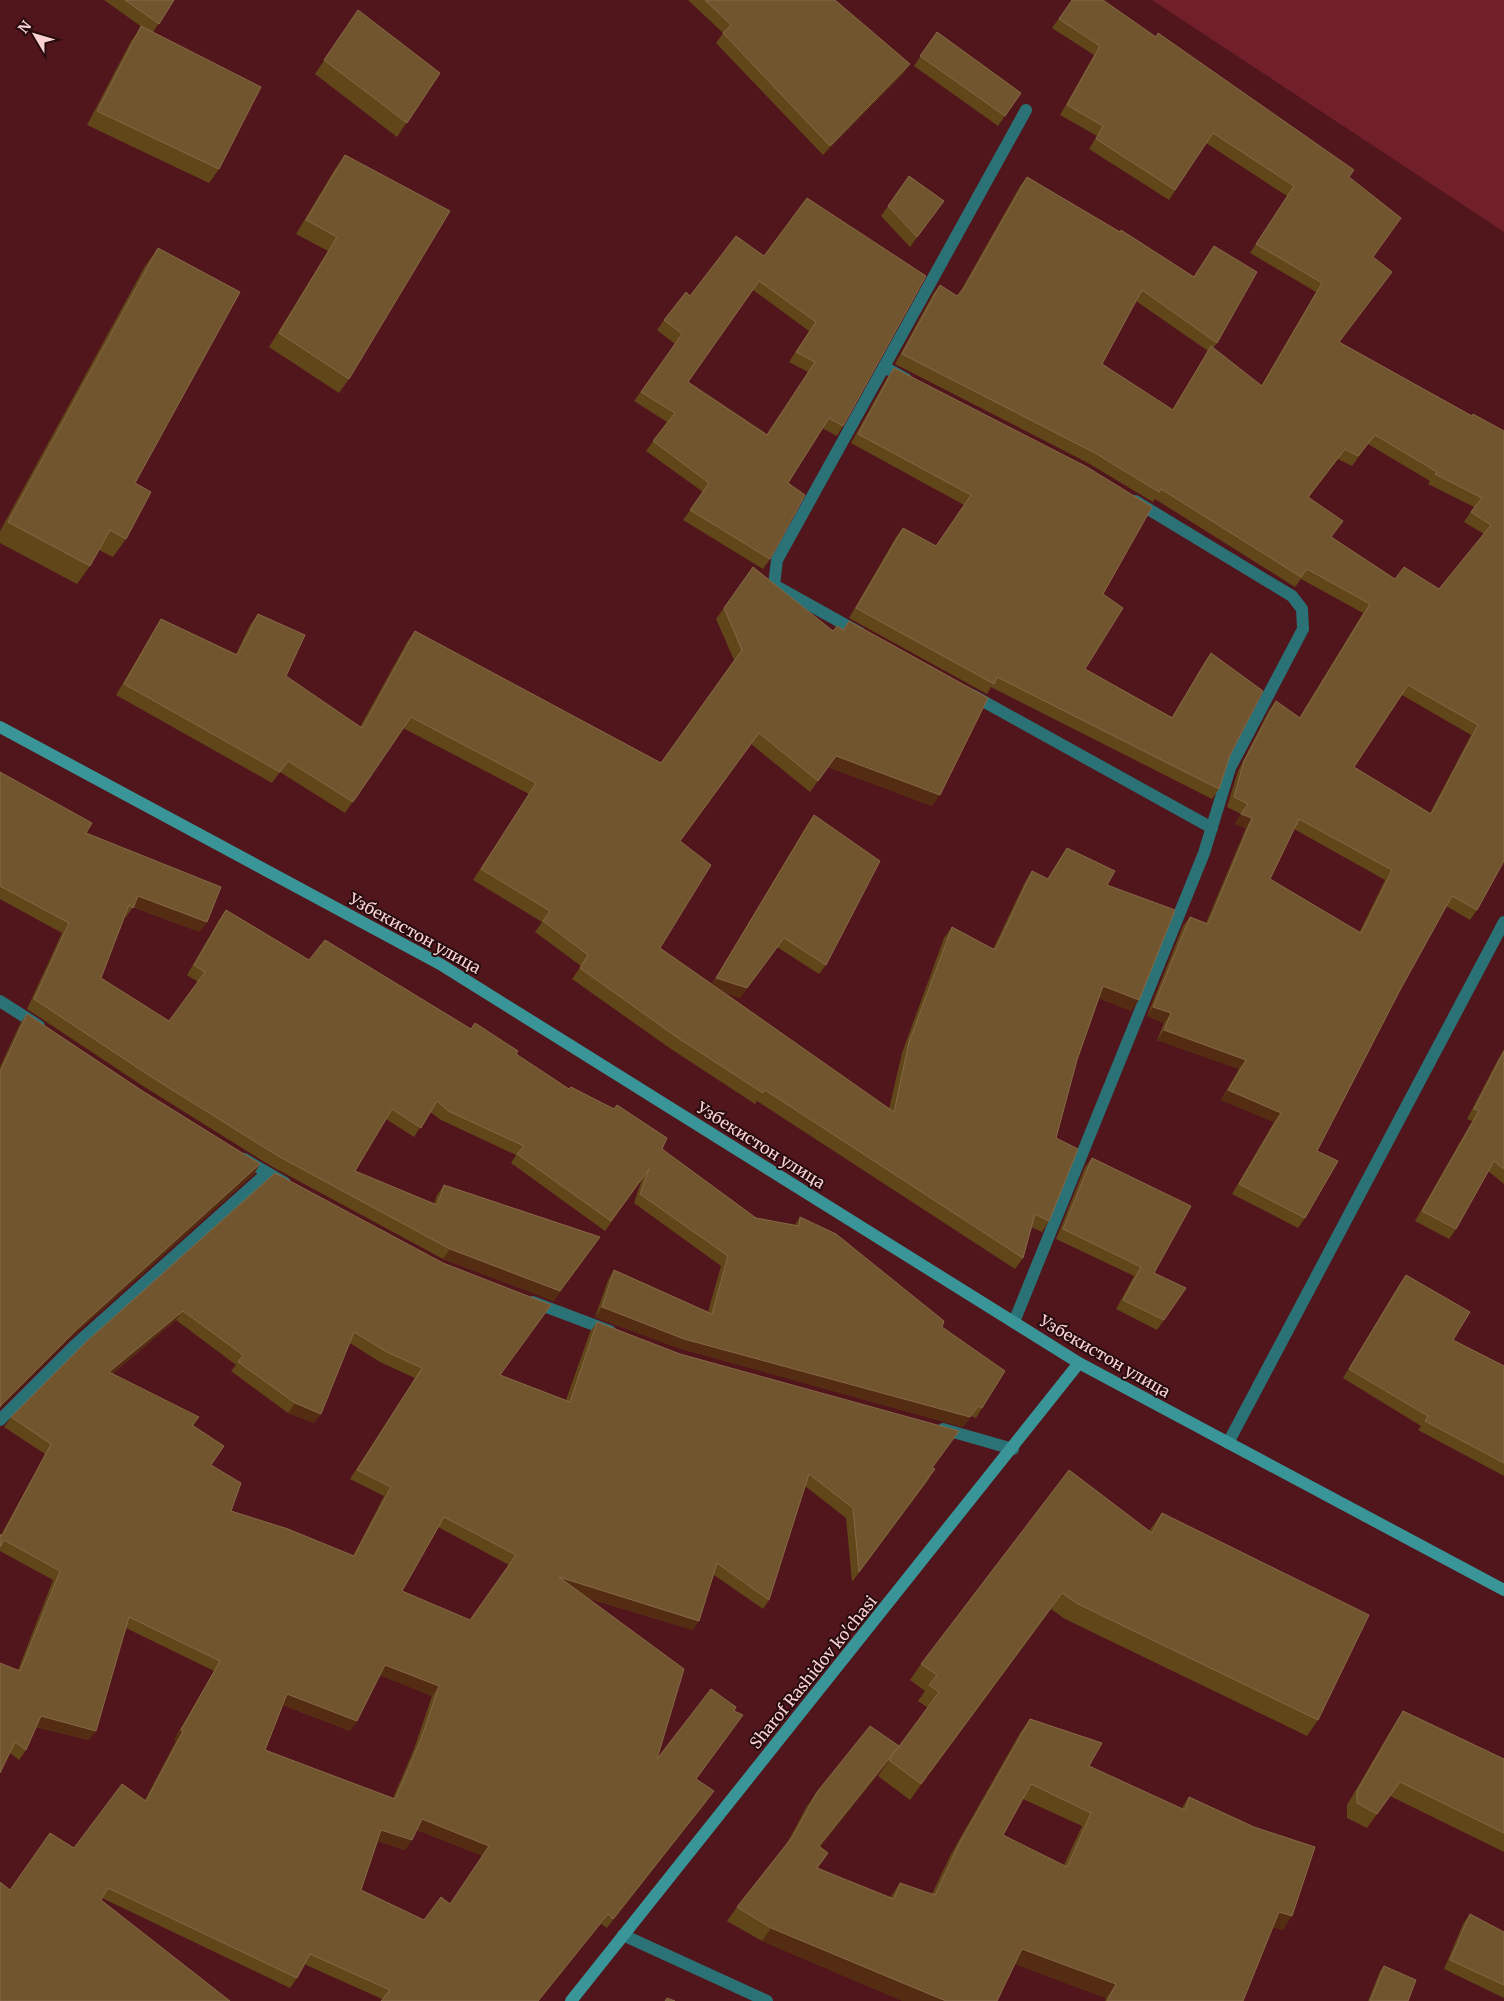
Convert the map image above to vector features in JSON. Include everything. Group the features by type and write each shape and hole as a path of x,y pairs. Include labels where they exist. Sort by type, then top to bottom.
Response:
{"main road":[{"name":"Узбекистон улица","path":"0,727 440,964 1079,1363 1504,1590"},
{"name":"Sharof Rashidov ko'chasi","path":"571,2001 1079,1363"}],"street":[{"path":"869,637 774,585 777,560 1026,110"},
{"path":"884,367 918,385"},
{"path":"1014,1322 1204,853 1230,768 1303,629 1302,609 1292,596 1124,495"},
{"path":"963,690 1212,828"},
{"path":"1228,1442 1504,922"},
{"path":"0,1001 52,1034"},
{"path":"235,1153 293,1187"},
{"path":"0,1420 74,1346 267,1173"},
{"path":"522,1297 621,1335"},
{"path":"929,1425 1013,1448"},
{"path":"623,1934 767,2001"}],"shaded area":[{"path":"1152,0 1504,0 1504,232"}],"building":[{"path":"125,0 174,0 159,24"},
{"path":"705,0 835,0 910,64 830,146 723,33 731,25"},
{"path":"1072,0 1103,0 1156,37 1158,33 1354,170 1349,177 1401,218 1373,257 1392,272 1339,342 1472,416 1473,414 1504,431 1504,861 1477,910 1452,896 1399,992 1317,1151 1338,1161 1305,1218 1239,1184 1281,1113 1228,1090 1246,1060 1164,1030 1171,1013 1153,1007 1190,917 1208,924 1252,818 1241,814 1248,804 1234,797 1244,761 1276,701 1300,718 1370,604 1307,569 1301,577 1161,489 1159,492 1095,453 902,354 940,285 957,296 964,288 1027,177 1120,232 1121,230 1194,277 1214,246 1257,272 1217,343 1142,290 1102,364 1173,410 1211,346 1262,386 1322,283 1256,244 1294,186 1213,133 1175,190 1096,139 1103,126 1067,105 1100,46 1059,19","holes":["1375,435 1437,472 1435,474 1482,498 1471,512 1491,525 1439,589 1404,567 1395,579 1331,537 1343,521 1308,497 1345,449 1358,456","1408,685 1478,725 1431,814 1354,767","1299,819 1392,870 1361,933 1270,879"]},
{"path":"358,10 440,73 407,123 324,60"},
{"path":"141,26 261,87 219,169 97,111"},
{"path":"937,32 1021,93 1005,116 920,56"},
{"path":"345,155 450,211 349,379 279,333 337,237 306,220"},
{"path":"909,176 944,201 917,237 888,206"},
{"path":"807,198 926,276 843,426 829,418 788,483 805,495 770,559 690,510 709,483 653,441 675,413 641,392 682,334 664,320 686,292 690,296 736,236 764,256","holes":["759,281 816,322 796,352 815,362 767,435 688,382"]},
{"path":"158,248 240,292 135,483 151,492 126,539 110,530 90,566 8,522"},
{"path":"894,368 1087,467 1152,507 1103,594 1123,608 1085,669 1172,718 1211,653 1263,691 1230,755 1219,789 997,677 994,684 856,608 903,528 936,546 971,495 858,434"},
{"path":"753,567 833,631 837,626 844,630 849,621 988,698 940,795 836,756 818,781 759,733 680,841 711,865 660,948 894,1112 909,1042 952,927 995,950 1032,871 1048,879 1067,848 1115,871 1107,885 1175,910 1139,1000 1103,986 1077,1060 1056,1138 1078,1149 1049,1221 1035,1214 1023,1258 765,1090 763,1093 678,1038 580,968 588,955 543,921 550,911 481,869 536,783 411,717 353,802 288,761 280,772 124,684 161,619 237,655 258,614 305,635 286,676 362,728 415,631 661,763 742,650 724,608"},
{"path":"0,772 92,823 86,833 221,887 207,922 138,896 133,908 129,905 101,978 169,1021 205,972 194,965 226,910 309,960 325,940 471,1029 475,1023 518,1051 516,1054 569,1089 571,1087 614,1109 617,1105 667,1138 662,1149 756,1218 799,1226 800,1217 836,1234 944,1321 942,1327 1005,1371 982,1408 978,1406 970,1417 684,1339 602,1307 614,1270 712,1314 728,1256 640,1194 649,1169 611,1221 517,1154 524,1146 448,1111 437,1101 421,1128 392,1109 355,1171 437,1205 444,1185 600,1237 560,1291 450,1249 278,1156 150,1076 34,999 69,923 0,886"},
{"path":"814,815 880,861 826,965 784,938 747,988 716,978"},
{"path":"27,1014 141,1090 260,1164 75,1331 0,1407 0,1072"},
{"path":"1504,1051 1504,1169 1494,1161 1456,1229 1422,1211 1479,1111 1474,1109"},
{"path":"1092,1158 1191,1206 1154,1273 1186,1288 1164,1320 1123,1300 1141,1267 1063,1229"},
{"path":"275,1173 443,1263 551,1305 500,1375 570,1402 597,1322 680,1354 959,1431 932,1468 935,1469 859,1572 853,1508 809,1474 769,1600 717,1563 699,1621 559,1577 684,1669 657,1759 711,1689 736,1707 734,1711 743,1715 696,1779 714,1791 613,1919 608,1914 538,2001 381,2001 390,1990 310,1954 297,1978 108,1888 101,1900 230,2001 0,2001 0,1882 10,1890 50,1833 74,1848 122,1784 146,1801 183,1731 181,1730 220,1661 129,1617 96,1731 41,1716 26,1750 15,1742 0,1773 0,1663 20,1671 60,1571 4,1540 0,1547 0,1534 2,1536 51,1444 11,1417 86,1342","holes":["183,1311 243,1355 238,1362 295,1403 321,1414 354,1332 387,1352 422,1368 357,1470 391,1487 354,1556 288,1529 231,1511 241,1483 211,1465 224,1446 192,1425 199,1417 109,1372","444,1517 516,1555 470,1620 402,1591","385,1665 439,1686 421,1739 395,1799 265,1750 287,1694 357,1721","422,1819 489,1846 450,1904 441,1897 424,1920 361,1890 381,1830 412,1840"]},
{"path":"1406,1275 1470,1312 1453,1340 1504,1366 1504,1463 1425,1421 1428,1416 1349,1369"},
{"path":"1069,1470 1152,1533 1162,1513 1369,1615 1318,1720 1076,1603 1062,1593 921,1784 889,1760 939,1692 929,1685 937,1675 921,1664"},
{"path":"1403,1711 1504,1759 1504,1833 1400,1782 1377,1814 1357,1803 1357,1791"},
{"path":"1030,1719 1102,1743 1089,1766 1185,1810 1189,1797 1254,1827 1315,1847 1292,1916 1279,1912 1243,2001 1107,2001 1116,1984 1022,1949 997,2001 946,2001 771,1928 737,1907 793,1836 817,1792 870,1726 899,1746 819,1846 828,1853 817,1868 894,1899 900,1883 935,1895 960,1842","holes":["1031,1784 1091,1813 1067,1867 1003,1835"]},
{"path":"1470,1914 1504,1932 1504,1985 1450,1960"},
{"path":"1384,1966 1416,1980 1408,2001 1370,2001"}]}
